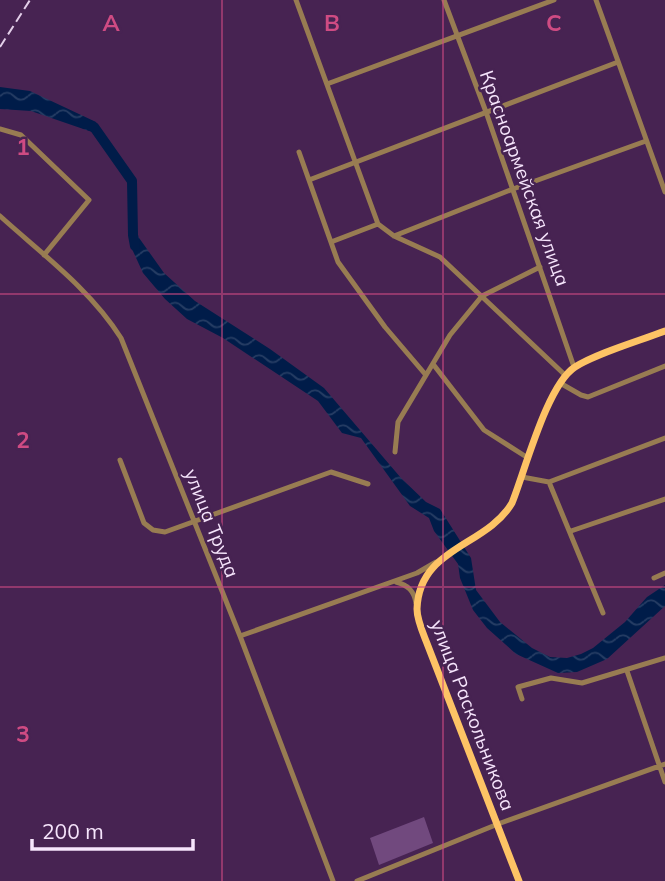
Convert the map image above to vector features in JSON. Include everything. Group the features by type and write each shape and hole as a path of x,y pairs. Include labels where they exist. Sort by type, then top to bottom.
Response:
{"main road":[{"path":"439,560 490,527 507,512 542,421 565,375 574,368 665,331"},
{"name":"улица Раскольникова","path":"439,560 424,582 417,609 428,646 519,881"}],"street":[{"path":"296,0 378,224 394,236 440,257 565,375"},
{"name":"Красноармейская улица","path":"444,0 486,112 574,368"},
{"path":"327,84 554,0"},
{"path":"596,0 665,192"},
{"path":"309,180 618,62"},
{"path":"0,129 21,135 89,200 44,255"},
{"path":"394,236 646,141"},
{"path":"299,152 338,262 385,327 425,374"},
{"name":"улица Труда","path":"0,216 89,296 121,338 240,636 333,881"},
{"path":"331,242 378,224"},
{"path":"396,452 398,422 450,335 482,296 540,267"},
{"path":"433,364 484,430 529,458"},
{"path":"560,383 588,397 665,366"},
{"path":"522,477 549,482 665,438"},
{"path":"120,460 144,523 153,530 165,532 331,472 368,484"},
{"path":"549,482 603,613"},
{"path":"571,531 665,499"},
{"path":"240,636 416,573 439,560"},
{"path":"654,578 665,573"},
{"path":"389,583 397,582 409,588 415,596 417,609"},
{"path":"522,699 517,687 551,678 582,683 665,658"},
{"path":"627,671 662,765 665,782"},
{"path":"357,881 498,824 662,765"}],"shaded area":[{"path":"424,817 433,843 379,865 370,838"}],"water":[{"path":"0,87 30,91 96,122 92,132 31,111 0,109"},
{"path":"131,235 137,235 164,273 195,301 270,349 324,388 401,478 426,502 440,509 471,558 476,590 500,622 532,648 550,657 567,658 581,654 593,648 625,622 647,597 665,585 665,606 607,659 577,672 558,673 516,654 487,628 473,610 460,578 458,564 434,531 429,518 410,506 361,438 342,433 318,401 223,338 187,319 143,273 132,249"}],"waterway":[{"path":"83,123 94,127 132,181 135,246"}],"railway":[{"path":"0,47 30,0"}]}
